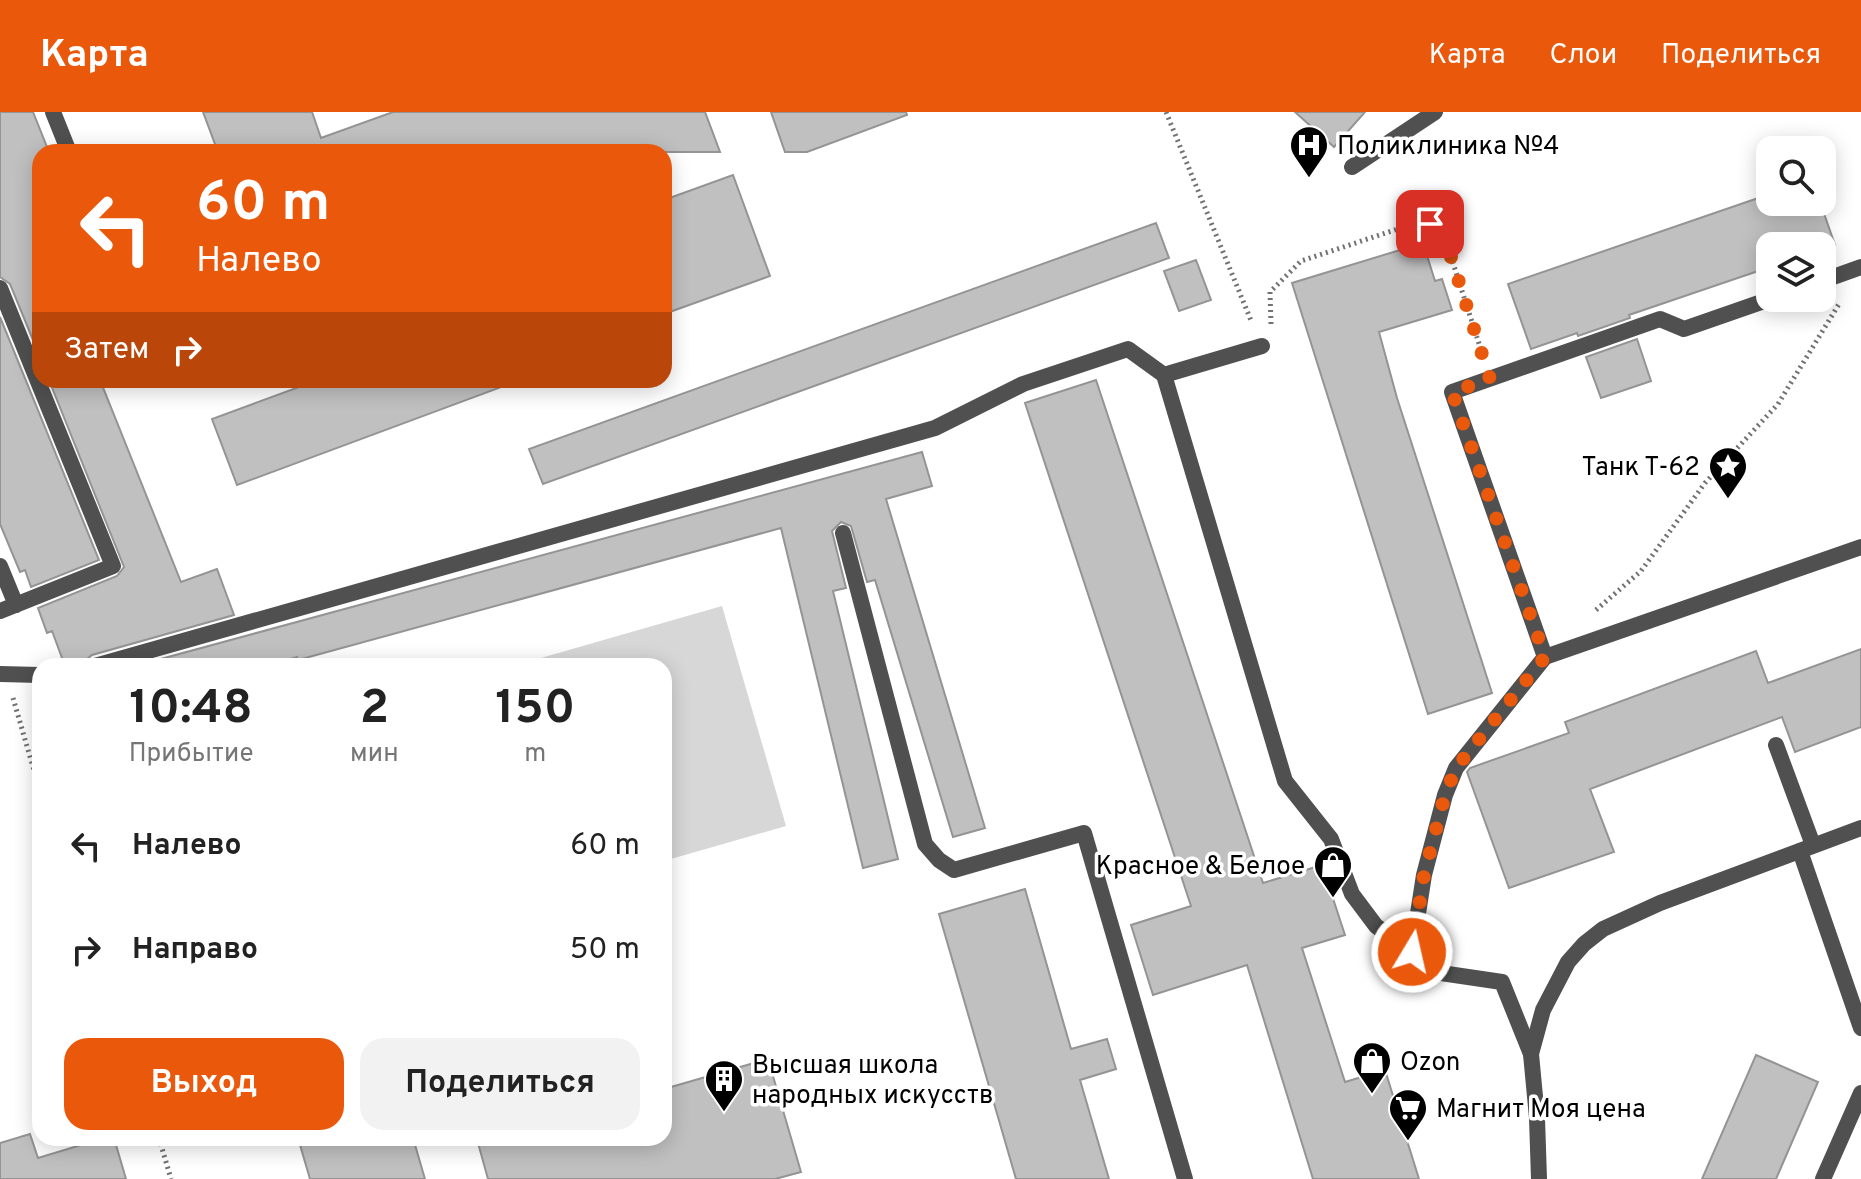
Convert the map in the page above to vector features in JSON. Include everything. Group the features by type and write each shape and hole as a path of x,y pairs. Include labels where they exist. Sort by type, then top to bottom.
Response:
{"street":[{"path":"53,112 66,144"},
{"path":"1352,167 1435,112"},
{"path":"1836,276 1861,267"},
{"path":"0,288 32,367"},
{"path":"1545,657 1452,392 1660,319 1684,329 1756,304"},
{"path":"1164,375 1262,346"},
{"path":"123,658 935,428 1023,384 1128,349 1164,375 1285,781 1331,839 1352,894 1376,926 1441,973 1502,982 1531,1054 1539,1179"},
{"path":"0,566 8,608 113,566 41,388"},
{"path":"843,533 925,844 939,860 954,870 1084,833 1185,1179"},
{"path":"1412,952 1424,875 1445,795 1456,768 1545,657 1861,547"},
{"path":"3,674 32,675"},
{"path":"1776,745 1861,1028"},
{"path":"1531,1054 1543,1010 1568,962 1603,929 1660,903 1861,828"},
{"path":"1823,1179 1860,1098"}],"path":[{"path":"1166,112 1262,346 1267,341 1271,326 1270,292 1301,261 1419,222 1443,232 1490,379"},
{"path":"1594,611 1641,571 1705,483 1778,404 1844,295"},
{"path":"3,674 32,766"},
{"path":"161,1146 171,1179"}],"shaded area":[{"path":"722,606 786,826 672,859 672,658 541,658"}],"building":[{"path":"0,112 33,112 46,144 32,144 32,338 10,284 0,277"},
{"path":"203,112 312,112 321,138 393,112 705,112 720,152 672,152 672,144 215,144"},
{"path":"771,112 906,112 907,115 807,152 785,152"},
{"path":"1295,112 1365,112 1334,147"},
{"path":"733,175 770,276 672,311 672,197"},
{"path":"1756,199 1756,216 1825,216 1830,232 1756,232 1756,272 1629,315 1630,318 1578,336 1577,333 1531,349 1508,284"},
{"path":"1156,223 1169,258 543,484 529,449"},
{"path":"1423,243 1435,281 1442,279 1452,310 1379,332 1397,398 1492,693 1428,714 1292,283"},
{"path":"1196,260 1211,300 1179,311 1164,271"},
{"path":"0,317 99,560 31,587 25,570 20,572 0,524"},
{"path":"1637,339 1651,381 1601,398 1586,357"},
{"path":"1096,380 1263,883 1322,865 1345,935 1302,948 1345,1082 1385,1070 1419,1179 1313,1179 1247,965 1153,995 1131,925 1191,906 1025,403"},
{"path":"52,388 103,388 181,582 217,569 234,615 88,658 62,658 52,631 47,633 38,608 117,576 124,567"},
{"path":"296,388 499,388 237,485 212,419"},
{"path":"922,452 932,486 886,499 985,828 953,837 875,580 867,582 851,526 841,522 832,531 846,588 833,591 898,859 863,868 781,528 305,658 164,658"},
{"path":"1861,649 1861,727 1795,752 1782,717 1590,789 1614,852 1509,888 1467,772 1470,768 1569,733 1565,722 1756,651 1768,683"},
{"path":"1025,889 1071,1049 1107,1039 1116,1069 1080,1080 1109,1179 1016,1179 939,914"},
{"path":"1756,1055 1818,1082 1776,1179 1702,1179"},
{"name":"Высшая школа народных искусств","path":"768,1059 801,1172 775,1179 488,1179 479,1146 672,1146 672,1087"},
{"path":"30,1134 38,1158 78,1146 116,1146 126,1179 0,1179 0,1143"},
{"path":"300,1146 415,1146 425,1179 310,1179"}],"place":[{"name":"Поликлиника №4","path":"1309,179"},
{"name":"Танк Т-62","path":"1728,500"},
{"name":"Красное & Белое","path":"1333,899"},
{"name":"Ozon","path":"1372,1095"},
{"name":"Высшая школа народных искусств","path":"724,1113"},
{"name":"Магнит Моя цена","path":"1408,1142"}],"route":[{"path":"1412,952 1424,875 1445,795 1456,768 1545,657 1452,392 1490,379 1443,232 1430,224"}]}
